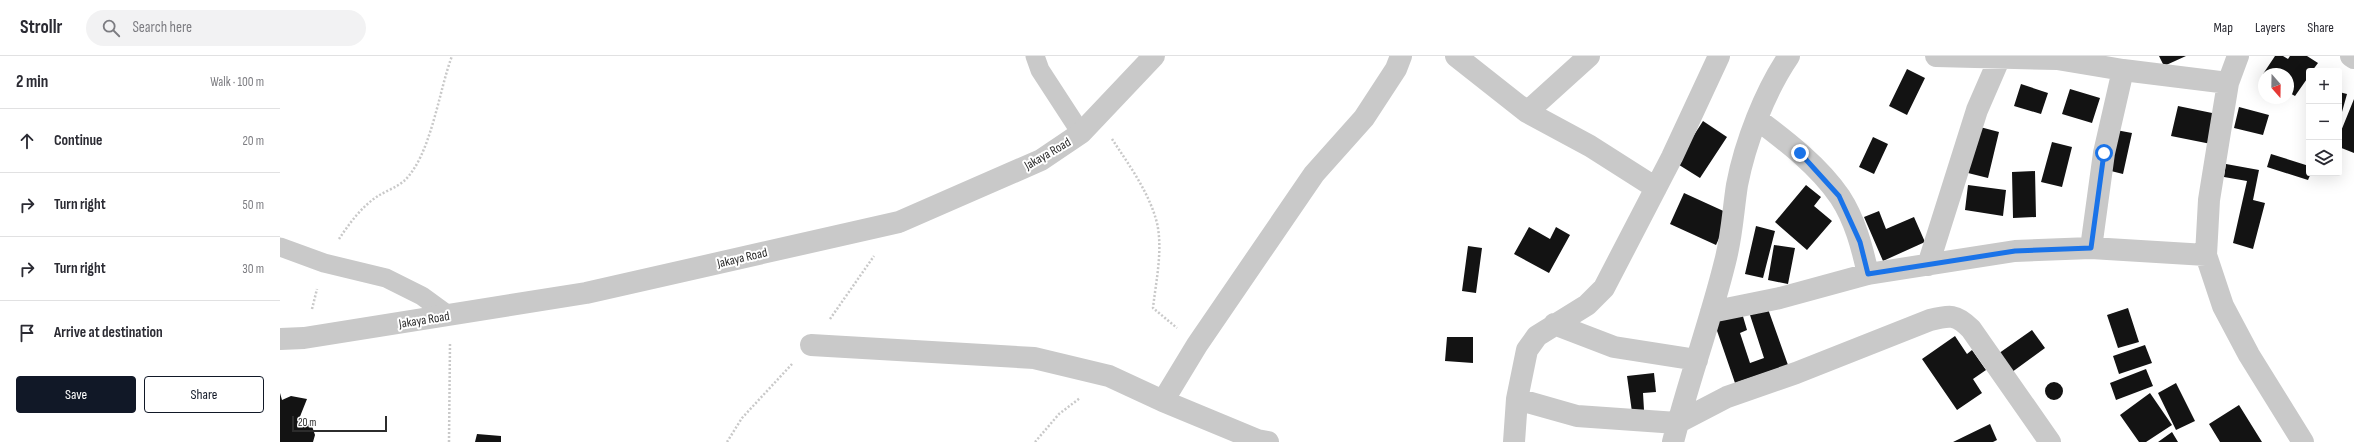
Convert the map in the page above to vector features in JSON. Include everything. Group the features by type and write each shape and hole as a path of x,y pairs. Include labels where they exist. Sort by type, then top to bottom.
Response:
{"street":[{"name":"Jakaya Road","path":"280,339 304,338 586,293 899,222 1040,160 1081,132 1154,56"},
{"path":"1163,401 1197,345 1314,174 1364,118 1396,69 1400,56"},
{"path":"1456,56 1527,112 1590,146 1656,188"},
{"path":"1527,112 1590,56"},
{"path":"1514,442 1517,399 1527,350 1537,336 1587,304 1604,288 1656,188 1719,56"},
{"path":"1675,432 1711,312 1734,225 1739,178 1757,119 1789,56"},
{"path":"1938,56 2057,59 2123,70 2228,83"},
{"path":"2238,56 2228,83 2209,200 2206,255 2223,306 2249,355 2303,442"},
{"path":"1928,265 1977,110 2000,57"},
{"path":"2091,248 2104,153 2123,70"},
{"path":"1757,119 1800,153 1839,196 1860,242 1868,274"},
{"path":"1711,312 1780,298 1868,274 2015,251 2091,248 2206,255"},
{"path":"1517,399 1577,416 1675,432 1727,397 1796,373 1930,320 1948,316 1961,320 1971,329 2050,442"},
{"path":"1554,324 1614,347 1697,360"},
{"path":"811,345 1034,358 1109,376 1163,401 1257,440 1268,442"}],"lane":[{"path":"1035,56 1040,70 1081,132"},
{"path":"280,247 324,263 386,278 401,284 448,315"}],"path":[{"path":"304,338 324,263 362,209 376,197 404,181 415,168 432,123 452,56"},
{"path":"1097,116 1142,186 1157,223 1159,251 1153,308 1197,345"},
{"path":"448,315 451,366 449,442"},
{"path":"1035,442 1059,414 1109,376"}],"building":[{"path":"2159,56 2186,56 2164,66"},
{"path":"2275,56 2283,56 2288,59 2290,56 2307,56 2318,63 2314,68 2306,68 2306,80 2295,96 2294,68 2267,68"},
{"path":"1907,69 1925,78 1907,115 1889,106"},
{"path":"2021,84 2048,93 2041,114 2014,106"},
{"path":"2070,89 2100,98 2092,123 2062,114"},
{"path":"2342,93 2347,94 2342,112"},
{"path":"2354,99 2354,153 2342,148 2342,129"},
{"path":"2178,106 2217,114 2211,144 2171,136"},
{"path":"2239,107 2269,115 2263,135 2234,128"},
{"path":"1703,121 1727,137 1700,178 1676,163"},
{"path":"1980,127 1999,132 1988,178 1968,173"},
{"path":"2116,130 2132,133 2123,174 2107,170"},
{"path":"1873,137 1888,144 1874,174 1859,167"},
{"path":"2052,142 2072,147 2062,187 2041,182"},
{"path":"2271,154 2306,165 2306,176 2310,176 2308,180 2267,167"},
{"path":"2226,164 2259,170 2253,200 2265,203 2253,249 2233,243 2247,181 2224,177"},
{"path":"2035,171 2036,217 2013,218 2012,172"},
{"path":"1806,185 1821,197 1814,206 1832,221 1807,250 1775,222"},
{"path":"1968,185 2006,190 2003,216 1965,210"},
{"path":"1684,193 1730,214 1716,245 1670,224"},
{"path":"1879,211 1886,229 1914,217 1925,242 1883,261 1864,217"},
{"path":"1756,226 1775,231 1763,278 1745,274"},
{"path":"1529,227 1550,239 1556,227 1570,235 1549,273 1514,254"},
{"path":"1774,245 1795,248 1788,284 1768,280"},
{"path":"1468,246 1482,248 1476,293 1462,291"},
{"path":"2128,308 2139,342 2118,348 2107,315"},
{"path":"1768,309 1788,365 1735,383 1714,322 1742,313 1747,330 1740,333 1750,363 1764,358 1750,315"},
{"path":"2032,330 2045,348 2008,375 1995,356"},
{"path":"1955,336 1967,354 1972,350 1986,370 1973,379 1982,393 1957,410 1922,359"},
{"path":"1447,337 1473,337 1473,363 1445,361"},
{"path":"2145,345 2152,363 2119,374 2113,356"},
{"path":"2146,369 2153,386 2116,400 2110,383"},
{"path":"1654,373 1656,392 1643,393 1644,410 1632,412 1627,376"},
{"path":"2054,382 2060,385 2063,391 2060,397 2054,400 2048,397 2045,391 2048,385"},
{"path":"2176,383 2195,421 2176,430 2158,393"},
{"path":"280,393 282,400 291,396 307,399 299,419 302,427 311,423 315,435 313,442 280,442"},
{"path":"2150,393 2172,425 2146,442 2139,442 2120,415"},
{"path":"2239,405 2262,442 2220,442 2209,424"},
{"path":"1990,424 1997,440 1993,442 1953,442"},
{"path":"2172,432 2178,442 2158,442"},
{"path":"477,434 501,436 501,442 475,442"}],"route":[{"path":"1800,153 1839,196 1860,242 1868,274 2015,251 2091,248 2104,153"}]}
